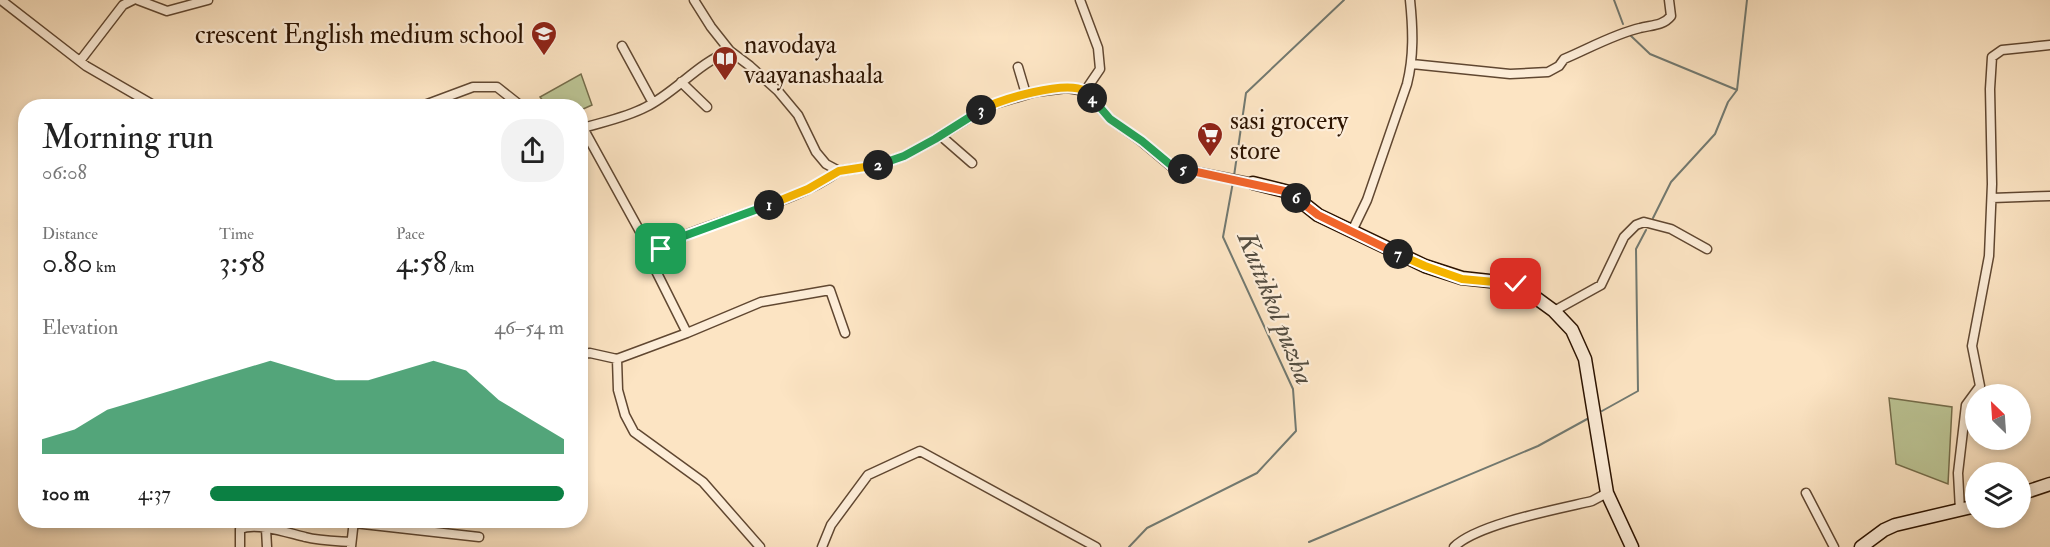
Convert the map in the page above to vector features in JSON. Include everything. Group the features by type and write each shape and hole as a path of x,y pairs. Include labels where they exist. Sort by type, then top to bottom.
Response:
{"street":[{"path":"1,0 80,61 143,99"},
{"path":"80,61 123,5 133,0"},
{"path":"138,0 167,11 208,0"},
{"path":"694,0 730,51 778,91 798,115 816,152 826,164 839,171"},
{"path":"1080,0 1098,48 1100,69 1085,91"},
{"path":"1352,231 1367,200 1407,84 1412,64 1413,27 1410,0"},
{"path":"1412,64 1510,74 1548,72 1559,66 1564,59 1638,28 1667,21 1671,16 1670,0"},
{"path":"622,45 653,103"},
{"path":"1960,510 1958,472 1966,405 1980,386 1972,346 1989,256 1992,198 1990,89 1992,57 2002,50 2050,45"},
{"path":"588,127 611,121 653,103 715,57 730,51"},
{"path":"1018,67 1026,94"},
{"path":"681,82 707,107"},
{"path":"441,99 473,87 497,87 512,99"},
{"path":"687,333 652,265 652,260 661,249 684,236 808,189 839,171 878,165 895,159 941,135 988,106 1026,94 1067,88 1085,91 1110,119 1172,166 1289,192 1318,215 1425,266 1462,279 1516,284 1554,311 1572,330 1585,359 1607,493 1632,547"},
{"path":"941,135 972,163"},
{"path":"588,140 654,257"},
{"path":"1992,198 2050,196"},
{"path":"1554,311 1601,285 1624,237 1636,225 1644,222 1671,229 1707,249"},
{"path":"588,353 617,359 761,302 830,290 845,333"},
{"path":"617,359 618,390 625,415 634,432 703,482 760,547"},
{"path":"822,547 831,525 868,475 920,451 1096,547"},
{"path":"2031,490 2050,484"},
{"path":"1454,547 1459,542 1486,529 1592,501 1607,493"},
{"path":"1806,493 1834,547"},
{"path":"1861,547 1895,525 1965,509"},
{"path":"240,547 240,529 244,528"},
{"path":"261,528 351,544 353,528"},
{"path":"404,528 479,537"},
{"path":"266,529 267,547"}],"green space":[{"path":"581,74 592,105 588,107 588,99 542,99 540,97"},
{"path":"1889,398 1952,407 1948,484 1896,464"}],"waterway":[{"name":"Kuttikkol puzha","path":"1234,176 1246,93 1344,0"},
{"path":"1614,0 1623,24"},
{"path":"1737,90 1747,0"},
{"path":"1630,35 1650,54 1737,90 1728,102 1715,134 1671,182 1653,218"},
{"name":"Kuttikkol puzha","path":"1129,547 1147,528 1257,473 1296,431 1293,389 1223,237 1233,182"},
{"path":"1602,411 1638,391 1636,249 1646,230"},
{"path":"1309,542 1538,446 1589,418"}],"place":[{"name":"crescent English medium school","path":"544,57"},
{"name":"navodaya vaayanashaala","path":"725,82"},
{"name":"sasi grocery store","path":"1210,158"}],"route":[{"path":"661,249 684,236 808,189 839,171 878,165 904,156 988,106 1035,92 1067,88 1085,91 1110,119 1172,166 1289,192 1318,215 1425,266 1462,279 1516,284"}]}
